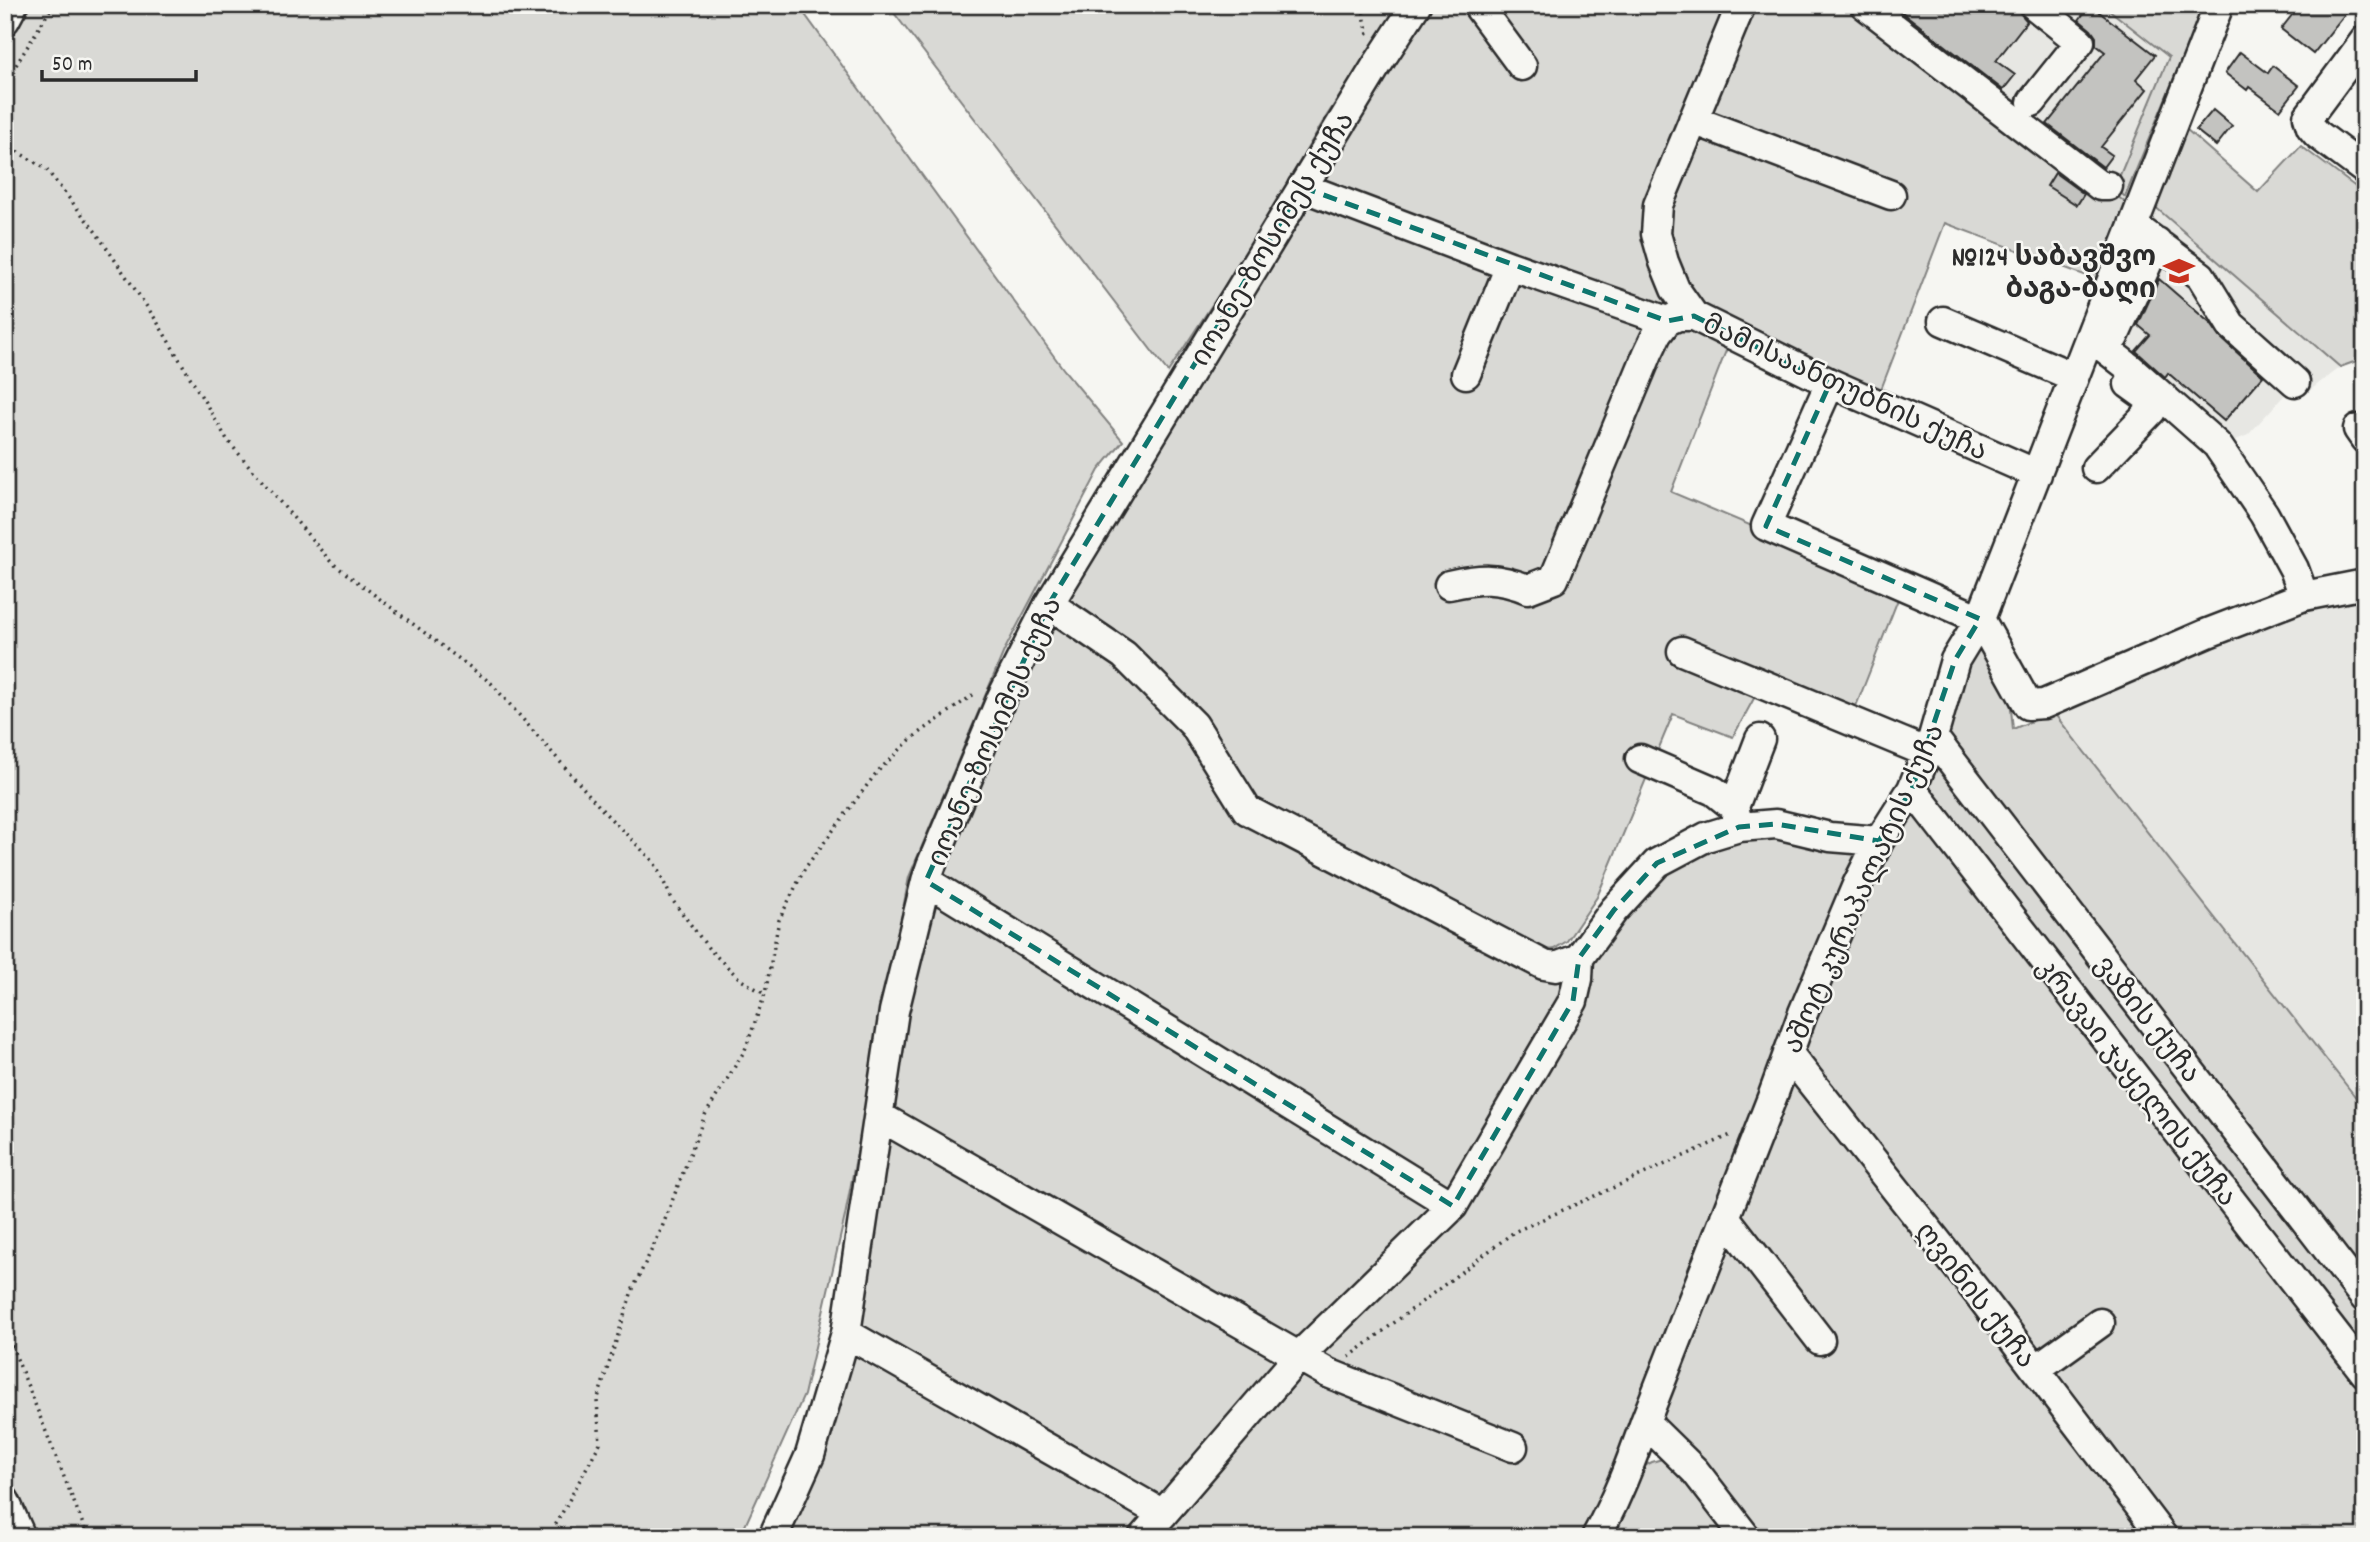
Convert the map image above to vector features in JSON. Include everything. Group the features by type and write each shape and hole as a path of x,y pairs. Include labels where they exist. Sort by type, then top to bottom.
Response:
{"street":[{"path":"5,20 13,5"},
{"name":"იოანე-ზოსიმეს ქუჩა","path":"773,1537 810,1455 846,1333 894,1011 926,881 1002,697 1049,604 1302,187 1416,5"},
{"path":"1477,5 1522,66"},
{"name":"მამისაანთუბნის ქუჩა","path":"1741,5 1658,205 1656,234 1675,289 1681,318 2037,474"},
{"path":"1865,5 2100,186 2108,186"},
{"name":"აშოტ კურაპალატის ქუჩა","path":"1596,1537 1617,1501 1788,1053 1857,885 1879,841 1912,789 1930,745 1955,660 1980,619 2037,474 2090,351 2133,225 2219,5"},
{"path":"2032,102 2080,43 2045,9"},
{"path":"2365,40 2308,117 2317,134 2365,170"},
{"path":"1693,120 1891,195"},
{"path":"1302,187 1510,266 1681,318"},
{"path":"2133,225 2202,276 2231,325 2295,382"},
{"path":"2090,351 2157,242"},
{"path":"1466,374 1510,266"},
{"path":"1448,585 1478,579 1503,580 1528,589 1554,579 1657,334 1681,318"},
{"path":"1943,321 2090,351 2130,368 2217,446 2264,514 2294,569 2304,596"},
{"path":"2090,351 2147,397 2151,411 2096,468"},
{"path":"1830,383 1766,526 1980,619 2028,705 2044,704 2208,633 2304,596 2365,584"},
{"path":"1049,604 1124,655 1194,725 1247,810 1544,965 1556,967 1579,958 1614,911 1657,863 1737,817 1760,739"},
{"path":"1682,651 1930,745"},
{"name":"ვაზის ქუჩა","path":"1930,745 2365,1298"},
{"path":"1640,760 1714,790 1737,817 1830,837 1879,841"},
{"name":"კრავაი ჯაყელის ქუჩა","path":"1912,789 2365,1373"},
{"path":"926,881 1453,1206"},
{"path":"1143,1537 1299,1356 1453,1206 1573,1000 1579,958"},
{"name":"ღვინის ქუჩა","path":"1788,1053 2164,1537"},
{"path":"879,1116 1328,1373 1513,1447"},
{"path":"1725,1217 1821,1340"},
{"path":"2292,1279 2329,1252"},
{"path":"2035,1369 2100,1323"},
{"path":"846,1333 1163,1514"},
{"path":"1645,1422 1695,1471 1746,1537"},
{"path":"5,1501 21,1537"}],"path":[{"path":"5,83 54,5"},
{"path":"5,144 46,169 156,320 228,441 331,562 491,683 606,814 654,862 673,901 709,948 741,980 765,994"},
{"path":"549,1537 600,1443 597,1401 632,1291 661,1230 705,1115 745,1050 765,994 779,920 805,867 877,772 911,739 981,688"},
{"path":"1328,1373 1514,1232 1763,1120"},
{"path":"9,1339 88,1537"}],"highlighted area":[{"path":"1302,187 1667,321 1694,316 1830,383 1766,526 1980,619 1955,660 1912,789 1879,841 1776,824 1739,827 1657,863 1614,910 1579,958 1573,1001 1453,1206 926,881 1049,604"}],"shaded area":[{"path":"5,5 798,5 1064,370 1123,441 1099,470 1004,651 909,877 845,1216 804,1395 740,1537 22,1537 5,1490"},
{"path":"888,5 1399,5 1324,120 1246,253 1168,372"},
{"path":"1428,5 1873,5 2126,203 2095,279 1945,223 1880,392 1736,325 1671,492 1902,589 1853,714 1765,678 1733,737 1673,714 1597,897 1567,941 1554,949 1535,952 1259,806 1072,606 1066,590"},
{"path":"1873,5 2207,5 2126,203"},
{"path":"2103,5 2204,5 2125,197 2115,187 2169,57"},
{"path":"2178,122 2258,192 2301,146 2365,194 2365,358 2340,367 2153,205"},
{"name":"№124 საბავშვო ბაგა-ბაღი","path":"2153,205 2340,367 2300,398 2290,389 2248,435 2226,444 2105,336"},
{"path":"2365,593 2365,1109 2053,712 2297,609"},
{"path":"1049,604 1124,655 1247,810 1556,967 1657,863 1739,827 1879,841 1629,1474 1652,1462 1672,1456 1746,1537 773,1537 810,1455 926,881"},
{"path":"1980,637 2008,679 2013,729 2053,712 2365,1109 2365,1287 1938,725"},
{"path":"1933,737 2365,1298 2365,1373 1912,789"},
{"path":"1920,805 2365,1379 2365,1537 2168,1537 1799,1062 1867,898 1888,856"},
{"path":"1796,1073 2156,1537 1753,1537 1658,1429"}],"building":[{"path":"1893,5 2013,5 2027,21 1996,61 2015,75 2003,90"},
{"path":"2090,5 2155,55 2136,79 2147,89 2101,147 2112,155 2103,167 2047,124 2105,52 2096,45 2096,37 2091,30 2079,20"},
{"path":"2300,5 2352,5 2313,54 2281,29"},
{"path":"2240,52 2268,73 2273,66 2299,86 2280,110 2225,73"},
{"path":"2213,110 2232,126 2216,146 2196,130"},
{"path":"2055,173 2084,194 2077,205 2047,186"},
{"path":"2159,279 2211,324 2220,337 2263,376 2224,421 2168,373 2165,377 2136,351 2150,335 2138,325"}],"place":[{"name":"№124 საბავშვო ბაგა-ბაღი","path":"2179,271"}]}
